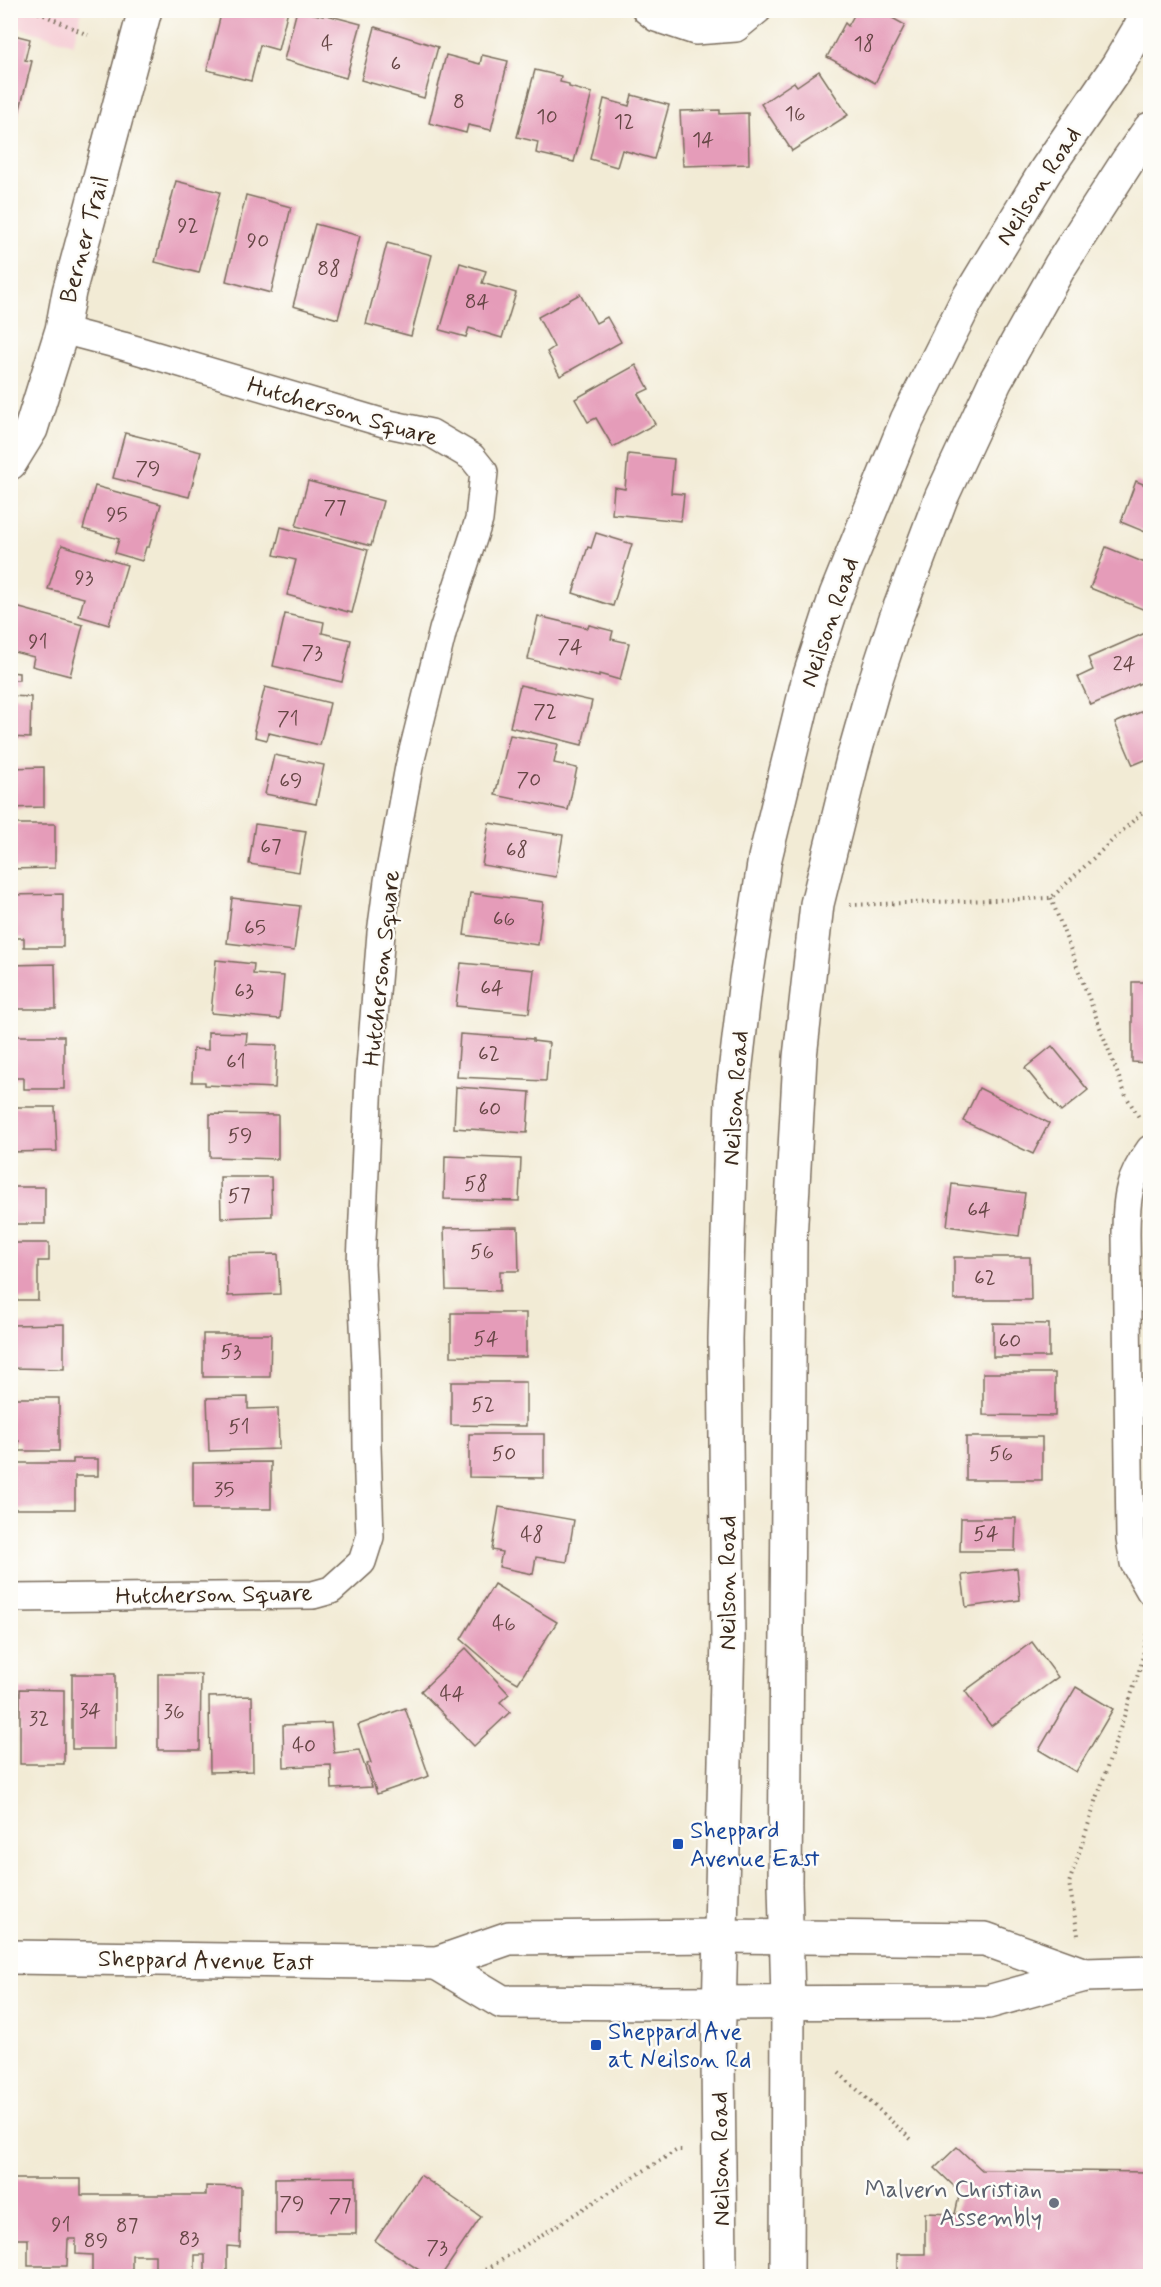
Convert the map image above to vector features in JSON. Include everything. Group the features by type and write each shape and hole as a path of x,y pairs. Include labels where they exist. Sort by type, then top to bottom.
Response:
{"main road":[{"name":"Berner Trail","path":"10,463 31,429 62,330 69,292 145,10"},
{"name":"Neilson Road","path":"720,2277 719,2001 728,1636 725,1339 732,1098 746,979 765,858 808,681 836,595 907,420 966,302 1046,170 1118,65 1150,11"},
{"path":"787,2277 788,2001 785,1938 790,1240 800,1057 817,904 874,685 896,618 941,498 995,382 1060,266 1150,129"},
{"name":"Sheppard Avenue East","path":"10,1958 437,1963 509,1938 720,1936 985,1939 1085,1975"},
{"name":"Sheppard Avenue East","path":"437,1963 502,2002 988,2002 1085,1975 1150,1973"}],"street":[{"path":"645,10 656,18 695,31 736,28 758,10"},
{"name":"Hutcherson Square","path":"10,1598 313,1595 331,1590 362,1562 370,1537 361,1264 369,1078 381,933 409,767 443,630 479,520 484,472 472,457 431,433 384,423 62,330"},
{"path":"1148,1139 1126,1202 1126,1235 1130,1539 1134,1563 1150,1591"}],"path":[{"path":"33,10 87,35"},
{"path":"817,904 863,905 1051,898 1150,805"},
{"path":"1051,898 1126,1096 1148,1139"},
{"path":"1085,1975 1070,1883 1140,1665 1150,1619"},
{"path":"839,2073 912,2142"},
{"path":"476,2277 677,2150 721,2150"}],"shaded area":[{"path":"10,11 82,11 73,44 11,25"}],"building":[{"path":"222,10 288,10 278,50 260,45 251,81 207,70"},
{"path":"297,10 361,24 346,78 284,60"},
{"path":"857,10 878,10 905,25 875,83 827,57 845,23 848,26"},
{"path":"375,27 438,47 424,98 361,80"},
{"path":"10,34 30,39 25,60 32,61 16,125 10,124"},
{"path":"446,55 480,64 482,55 508,61 491,130 468,125 466,133 429,123"},
{"path":"535,70 561,76 560,82 569,84 569,87 592,93 574,162 536,153 538,142 517,137"},
{"path":"819,71 848,115 792,151 761,104 794,82 797,86"},
{"path":"632,95 669,105 654,159 622,150 617,167 590,159 604,99 629,106"},
{"path":"720,110 720,114 748,113 749,164 683,166 680,111"},
{"path":"10,149 17,151 11,173 10,173"},
{"path":"176,181 220,192 199,273 155,262"},
{"path":"246,195 291,207 271,293 226,281"},
{"path":"315,224 360,236 338,319 293,306"},
{"path":"387,243 432,255 411,336 366,324"},
{"path":"460,263 486,271 482,283 516,293 502,338 469,328 466,337 440,330"},
{"path":"580,294 596,323 607,317 621,342 560,376 547,352 554,347 538,317"},
{"path":"636,365 649,389 638,394 655,424 613,447 596,418 588,422 575,399"},
{"path":"125,433 201,452 189,497 113,478"},
{"path":"628,454 674,459 671,493 684,494 681,521 612,514 614,487 625,489"},
{"path":"308,481 383,501 371,546 296,526"},
{"path":"1136,481 1150,487 1150,534 1121,522"},
{"path":"95,486 161,504 149,547 146,547 142,561 115,553 119,539 83,529"},
{"path":"281,527 368,550 352,613 287,595 296,560 274,555"},
{"path":"596,533 632,544 613,606 573,593 588,547 591,548"},
{"path":"62,545 127,565 109,625 79,616 84,598 48,589"},
{"path":"1106,547 1150,565 1150,612 1090,588"},
{"path":"16,607 83,625 70,676 32,666 34,657 10,651 10,631"},
{"path":"285,614 324,622 322,633 351,640 342,682 273,666"},
{"path":"538,616 588,628 589,625 613,631 611,639 629,643 620,680 528,659"},
{"path":"1150,631 1150,679 1091,705 1078,677 1093,670 1088,658"},
{"path":"10,672 19,673 19,680 10,680"},
{"path":"520,685 592,701 582,745 510,727"},
{"path":"265,687 330,703 320,745 269,733 267,740 255,737 256,731 254,730"},
{"path":"10,696 31,697 30,738 10,737"},
{"path":"1150,708 1150,758 1133,765 1115,723"},
{"path":"510,735 558,744 554,763 577,768 568,810 495,795"},
{"path":"274,755 324,765 316,804 265,794"},
{"path":"44,767 44,807 10,808 10,768"},
{"path":"489,823 563,835 556,877 482,865"},
{"path":"10,824 55,824 55,868 10,869"},
{"path":"255,824 306,831 299,872 249,864"},
{"path":"470,893 543,902 538,945 464,935"},
{"path":"63,894 63,947 24,947 24,938 10,938 10,895"},
{"path":"232,898 300,906 294,951 227,943"},
{"path":"216,960 254,964 253,974 284,976 280,1019 211,1013"},
{"path":"461,963 534,970 529,1013 456,1006"},
{"path":"55,964 56,1009 10,1009 10,965"},
{"path":"1132,982 1150,982 1150,1063 1132,1062"},
{"path":"208,1032 247,1033 246,1044 277,1045 275,1088 205,1085 205,1082 192,1082 193,1049 208,1050"},
{"path":"460,1034 533,1039 533,1041 549,1043 546,1081 457,1077"},
{"path":"10,1036 64,1036 64,1089 24,1089 24,1078 10,1078"},
{"path":"1052,1046 1088,1090 1061,1112 1025,1068"},
{"path":"456,1087 530,1092 527,1133 454,1128"},
{"path":"979,1088 1049,1123 1033,1154 963,1121"},
{"path":"10,1107 55,1107 57,1151 10,1152"},
{"path":"210,1114 278,1115 278,1159 210,1157"},
{"path":"445,1156 521,1159 519,1201 444,1199"},
{"path":"220,1177 271,1177 272,1216 221,1218"},
{"path":"952,1184 1025,1193 1019,1236 947,1226"},
{"path":"10,1187 45,1187 45,1224 10,1224"},
{"path":"518,1227 519,1271 500,1271 500,1291 446,1290 444,1228"},
{"path":"10,1243 49,1243 49,1261 38,1261 38,1300 10,1300"},
{"path":"278,1254 280,1294 228,1296 227,1255"},
{"path":"954,1257 1030,1257 1031,1300 954,1300"},
{"path":"451,1313 526,1313 526,1357 451,1356"},
{"path":"993,1323 1049,1324 1049,1357 993,1357"},
{"path":"64,1324 64,1369 10,1368 10,1325"},
{"path":"203,1334 271,1334 270,1377 203,1377"},
{"path":"983,1373 1055,1373 1055,1416 983,1415"},
{"path":"451,1382 526,1382 526,1426 451,1425"},
{"path":"248,1397 248,1409 278,1408 279,1449 209,1451 207,1398"},
{"path":"10,1398 59,1398 59,1451 19,1451 19,1441 10,1441"},
{"path":"469,1434 544,1434 544,1478 469,1477"},
{"path":"966,1437 1042,1437 1042,1480 966,1480"},
{"path":"73,1459 98,1459 98,1476 75,1476 75,1509 10,1509 10,1463 73,1463"},
{"path":"271,1462 271,1509 193,1509 193,1463"},
{"path":"499,1507 574,1520 567,1562 536,1557 533,1574 499,1567 502,1552 492,1550"},
{"path":"961,1518 1016,1518 1015,1551 960,1551"},
{"path":"1017,1568 1020,1600 966,1607 962,1575"},
{"path":"494,1584 557,1622 518,1683 499,1672 461,1639"},
{"path":"1032,1642 1058,1677 991,1726 965,1691"},
{"path":"466,1648 509,1694 500,1702 510,1712 474,1746 421,1691"},
{"path":"72,1674 115,1674 115,1749 72,1749"},
{"path":"158,1674 201,1674 200,1750 158,1750"},
{"path":"1076,1687 1113,1709 1076,1772 1039,1750"},
{"path":"20,1689 64,1690 64,1764 20,1764"},
{"path":"252,1696 253,1771 210,1772 209,1697"},
{"path":"405,1708 429,1776 377,1794 367,1764 371,1763 358,1725"},
{"path":"331,1723 334,1753 359,1750 372,1787 332,1789 331,1765 284,1767 283,1725"},
{"name":"Malvern Christian Assembly","path":"957,2147 982,2170 1150,2172 1150,2276 897,2276 897,2254 925,2254 925,2213 955,2214 960,2192 935,2168"},
{"path":"420,2175 481,2217 441,2276 428,2276 375,2241"},
{"path":"356,2177 356,2234 275,2234 275,2178"},
{"path":"13,2179 81,2179 81,2195 206,2195 206,2186 241,2187 240,2247 227,2246 227,2274 205,2273 205,2255 195,2255 195,2276 155,2276 155,2255 132,2255 132,2276 92,2276 92,2255 76,2254 76,2239 68,2239 67,2266 28,2266 28,2239 13,2239"}],"place":[{"name":"Sheppard Avenue East","path":"678,1844"},
{"name":"Sheppard Ave at Neilson Rd","path":"596,2045"},
{"name":"Malvern Christian Assembly","path":"1054,2203"}]}
